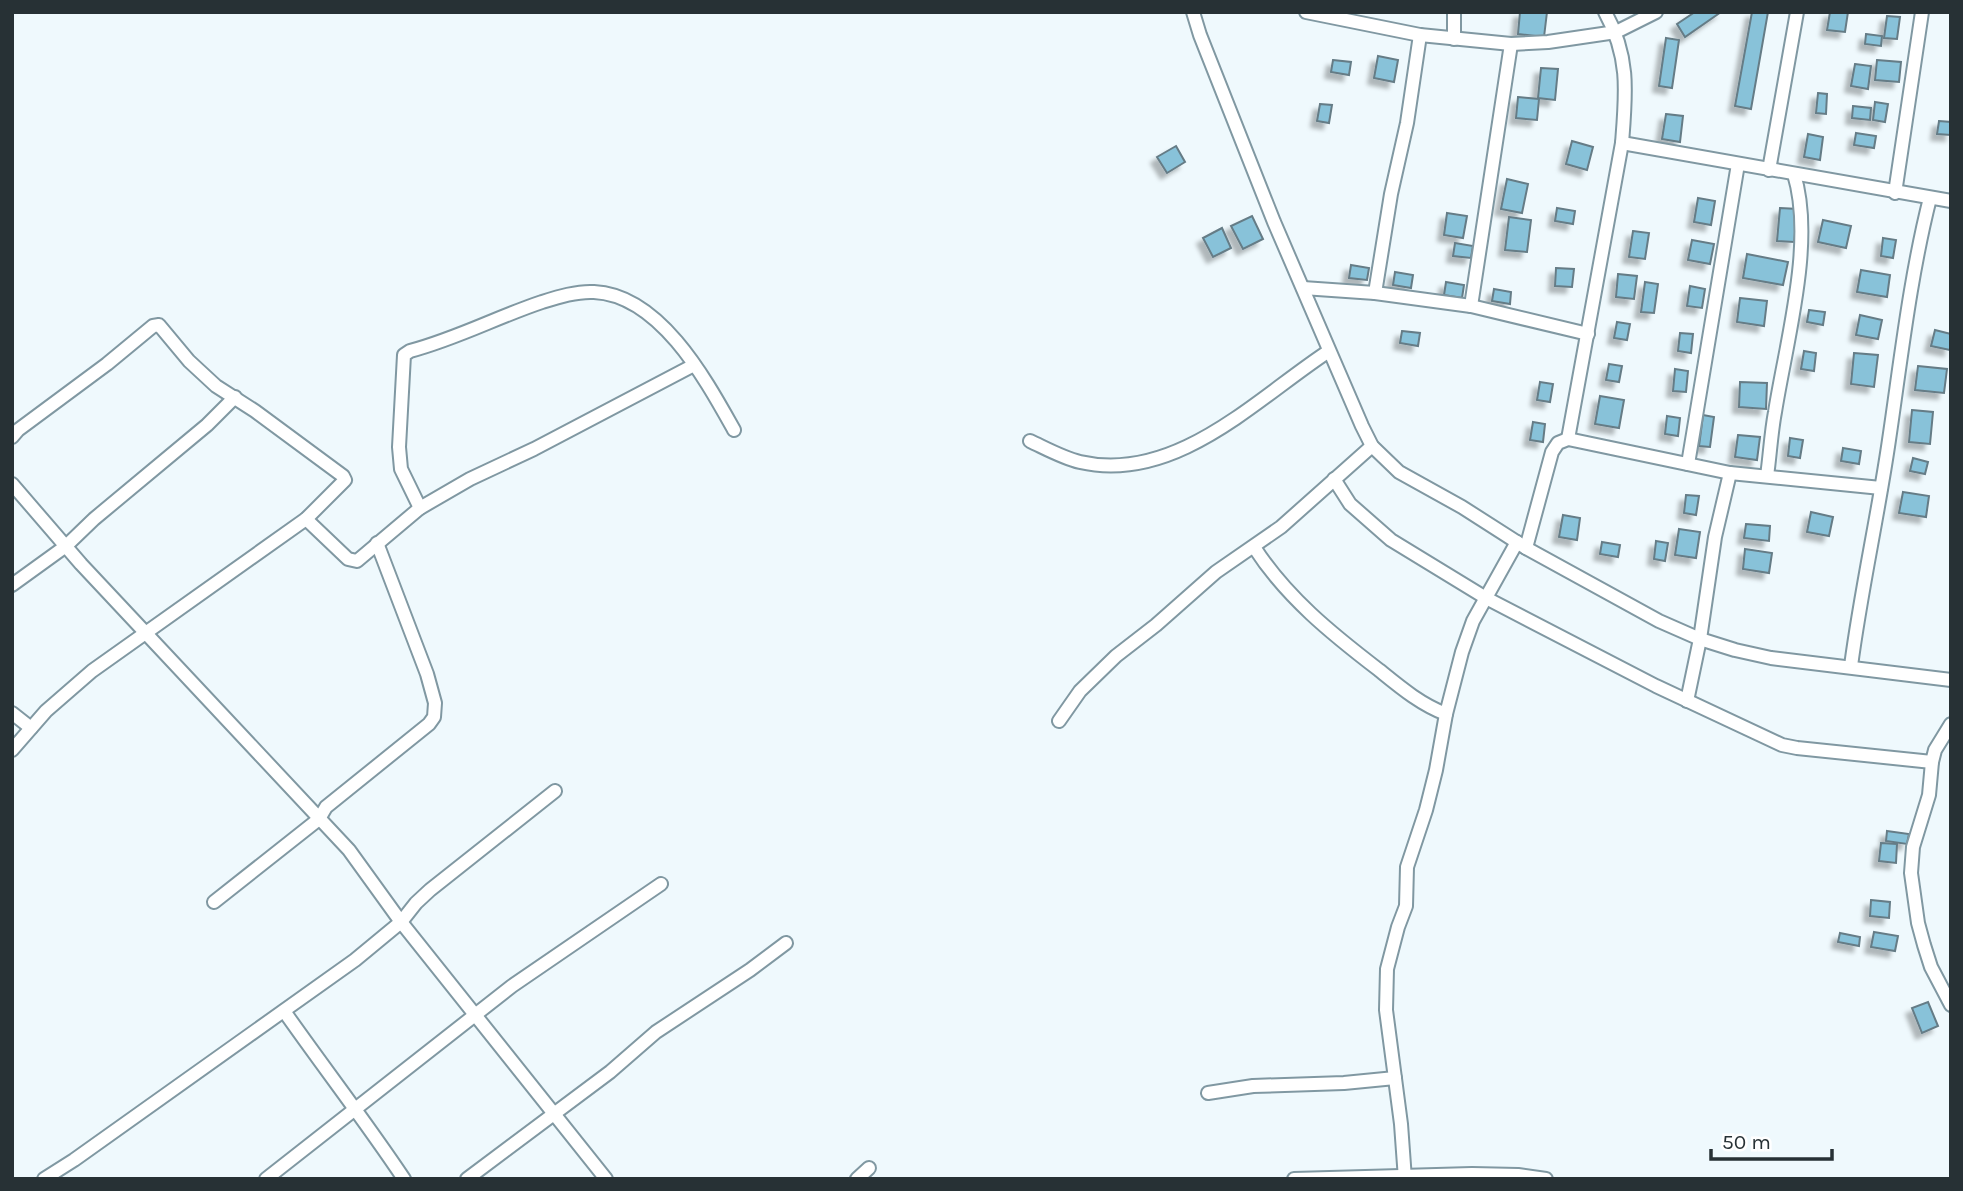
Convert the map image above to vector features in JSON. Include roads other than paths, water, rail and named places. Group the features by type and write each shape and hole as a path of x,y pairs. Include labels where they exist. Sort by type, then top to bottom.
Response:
{"street":[{"path":"1193,12 1247,155 1329,351 1372,446 1399,472 1522,545 1660,621 1700,639 1772,658 1951,680"},
{"path":"1306,12 1420,35 1511,44 1548,42 1616,32 1656,12"},
{"path":"1454,12 1454,39"},
{"path":"1568,439 1622,143 1625,83 1623,57 1616,32 1605,12"},
{"path":"1769,170 1797,12"},
{"path":"1895,192 1922,12"},
{"path":"1375,293 1391,194 1407,123 1420,35"},
{"path":"1471,306 1511,44"},
{"path":"1622,143 1951,201"},
{"path":"1688,464 1738,164"},
{"path":"1767,476 1774,414 1802,240 1801,198 1794,174"},
{"path":"1852,666 1913,276 1930,198"},
{"path":"1303,288 1375,293 1471,306 1588,334"},
{"path":"420,508 401,469 398,447 404,355 543,302 574,293 595,292 616,296 637,305 657,321 694,365 734,430"},
{"path":"12,438 27,422 107,364 153,326 159,325 201,374 345,480 306,519 71,688 12,750"},
{"path":"1030,442 1080,462 1110,466 1155,459 1235,420 1329,351"},
{"path":"306,519 353,562 358,561 420,508 470,479 534,449 694,365"},
{"path":"12,585 66,546 102,512 199,432 235,397"},
{"path":"1405,1177 1386,1010 1387,969 1406,906 1407,867 1426,810 1446,714 1469,631 1486,598 1522,545 1552,452 1558,443 1568,439 1730,472 1881,488"},
{"path":"1059,721 1080,691 1116,656 1216,572 1281,527 1372,446"},
{"path":"1687,701 1700,639 1715,537 1730,472"},
{"path":"1334,479 1350,504 1391,540 1486,598 1687,701 1782,745 1811,751 1932,762"},
{"path":"12,484 66,546 349,850 401,922 606,1179"},
{"path":"214,902 319,819 326,807 429,724 434,717 435,703 427,674 377,543"},
{"path":"1254,547 1268,569 1294,598 1333,635 1428,707 1446,714"},
{"path":"12,713 31,728"},
{"path":"1951,724 1932,762 1929,795 1913,847 1912,883 1918,923 1931,967 1951,1005"},
{"path":"44,1179 355,960 401,922 430,890 555,791"},
{"path":"266,1179 512,986 661,884"},
{"path":"467,1179 610,1072 675,1017 750,970 786,943"},
{"path":"284,1011 404,1179"},
{"path":"1208,1093 1253,1086 1344,1083 1395,1078"},
{"path":"857,1179 869,1168"},
{"path":"1294,1179 1472,1174 1518,1175 1546,1179"}]}
